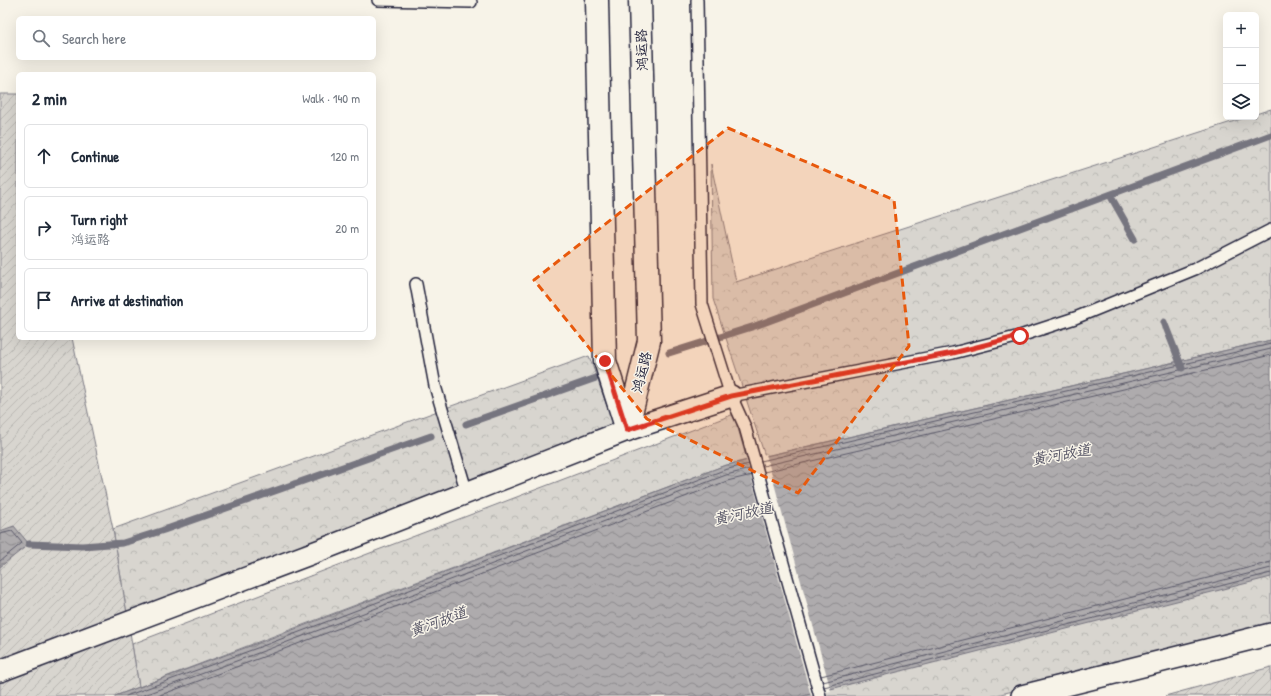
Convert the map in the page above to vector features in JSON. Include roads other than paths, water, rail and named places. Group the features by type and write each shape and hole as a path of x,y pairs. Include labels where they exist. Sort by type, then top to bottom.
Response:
{"street":[{"name":"鸿运路","path":"597,0 605,361 627,430"},
{"name":"鸿运路","path":"627,430 649,341 640,0"},
{"path":"0,670 326,548 627,430 731,396"},
{"path":"1022,696 1271,634"}],"lane":[{"path":"378,0 471,2"},
{"path":"697,0 702,304 731,396 745,428 820,696"},
{"path":"731,396 953,353 1020,336 1075,318 1195,269 1271,230"},
{"path":"416,284 436,386 467,493"}],"water":[{"name":"黄河故道","path":"1271,340 1271,577 803,696 115,696 723,466"},
{"path":"14,526 29,544 0,567 0,531"}],"waterway":[{"path":"669,353 755,326 1271,135"},
{"path":"1110,195 1135,239"},
{"path":"1164,322 1182,368"},
{"path":"466,424 596,378"},
{"path":"29,544 82,546 123,543 431,436"}]}
